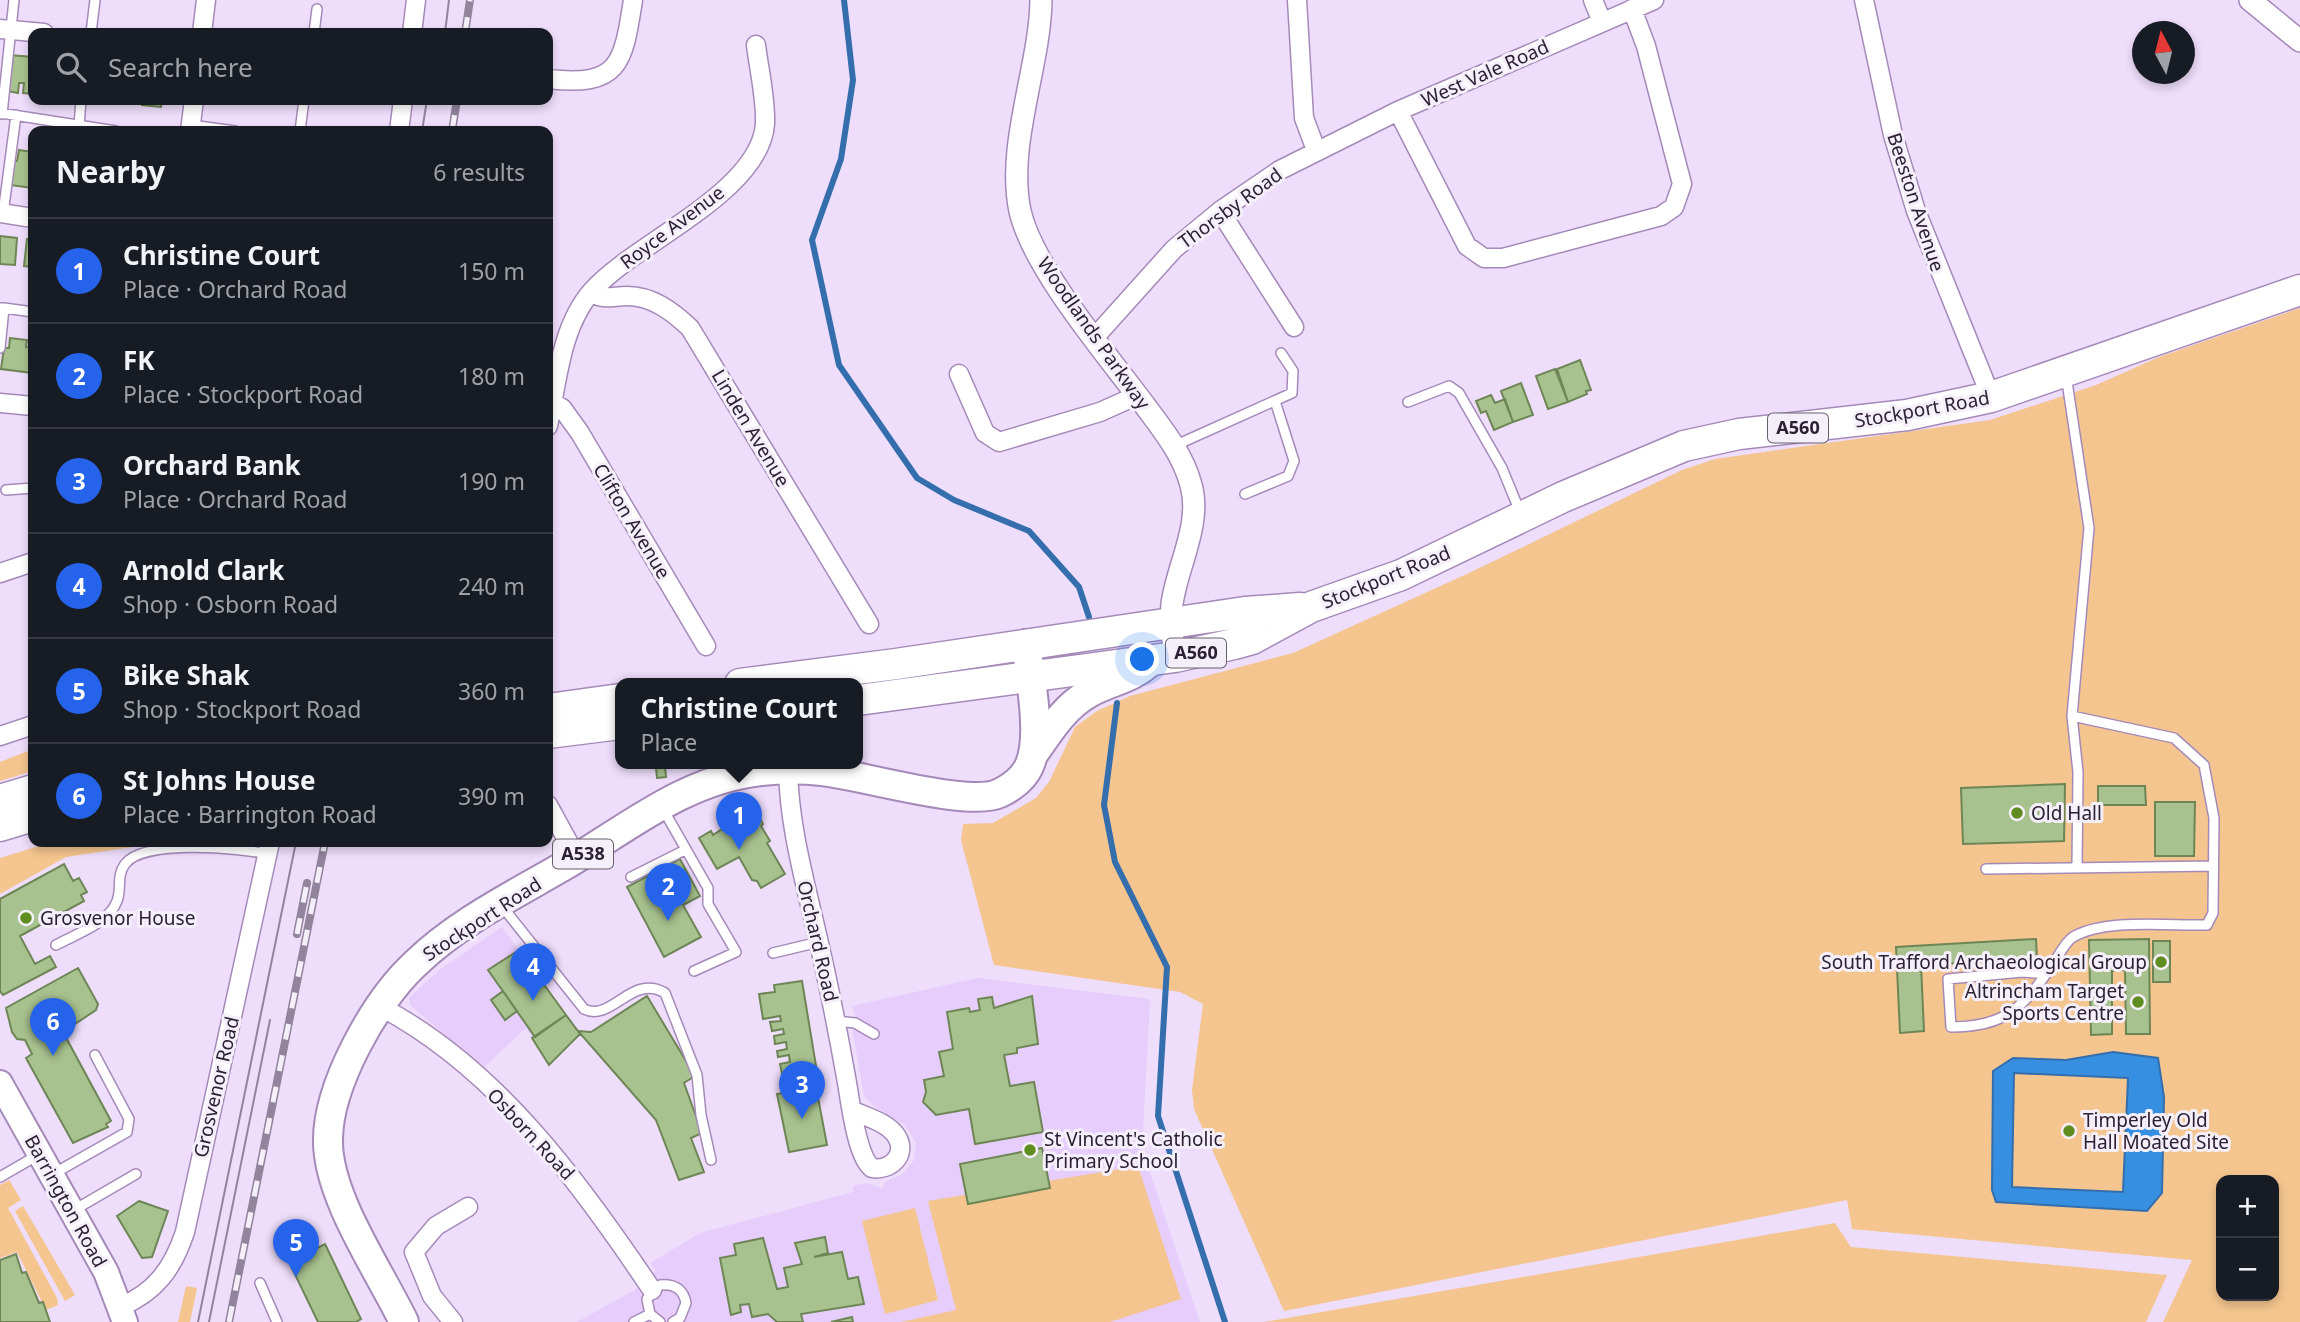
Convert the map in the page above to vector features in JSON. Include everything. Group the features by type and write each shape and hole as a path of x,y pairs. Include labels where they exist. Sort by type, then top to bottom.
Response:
{"highway":[{"name":"Stockport Road","path":"1030,679 1164,659 1252,639 1311,607 1401,575 1644,461 1701,441 1907,415 1991,397 2300,290"},
{"name":"Stockport Road","path":"1026,644 1245,612 1311,607"},
{"name":"A560","path":"783,678 1026,644"},
{"name":"A560","path":"863,699 1030,679"},
{"path":"553,732 602,718 615,704"},
{"path":"553,710 602,718"},
{"path":"0,800 28,792"},
{"path":"0,826 28,818"}],"main road":[{"path":"1026,644 1034,727 1033,755"},
{"name":"Stockport Road","path":"404,1322 343,1204 332,1175 328,1150 330,1118 338,1087 381,1007 414,964 500,904 660,805 724,778 788,769 819,771 961,796 989,797 1022,777 1033,755 1073,704 1092,691 1137,675 1164,659"},
{"name":"Barrington Road","path":"0,1083 107,1272 119,1317"}],"street":[{"path":"203,28 206,0"},
{"path":"413,28 416,0"},
{"path":"553,79 583,82 610,70 624,53 633,0"},
{"name":"Woodlands Parkway","path":"1041,0 1021,144 1019,202 1024,226 1041,259 1174,446 1190,482 1194,504 1172,603 1164,659"},
{"path":"1297,0 1304,118 1316,150"},
{"path":"1593,0 1602,22"},
{"name":"West Vale Road","path":"1316,150 1398,111 1654,0"},
{"name":"Beeston Avenue","path":"1864,0 1893,135 1916,211 1991,397"},
{"path":"2250,0 2300,41"},
{"path":"1398,111 1467,246 1477,255 1503,258 1661,216 1674,207 1682,184 1646,46 1632,9"},
{"path":"5,30 28,32"},
{"name":"Royce Avenue","path":"553,392 570,327 590,292 608,274 710,202 747,167 762,140 765,125 756,45"},
{"path":"190,126 193,105"},
{"path":"400,126 402,105"},
{"name":"Thorsby Road","path":"1095,337 1174,249 1220,211 1316,150"},
{"path":"1220,211 1294,327"},
{"path":"2,214 28,217"},
{"name":"Linden Avenue","path":"590,292 601,299 629,296 650,301 668,309 690,328 869,624"},
{"path":"959,374 985,433 999,442 1100,412 1138,395"},
{"name":"Clifton Avenue","path":"553,397 580,433 706,646"},
{"path":"0,403 28,406"},
{"path":"0,572 28,564"},
{"path":"1,743 28,728"},
{"name":"Orchard Road","path":"788,769 790,819 819,942 853,1111"},
{"path":"553,814 577,858"},
{"name":"Grosvenor Road","path":"119,1317 158,1283 173,1262 185,1232 269,848"},
{"name":"Osborn Road","path":"381,1007 442,1047 508,1108 591,1200 652,1290"},
{"path":"453,1322 432,1296 414,1252 436,1226 468,1208"}],"lane":[{"path":"14,0 5,30 1,113 79,126 81,105"},
{"path":"92,28 95,0"},
{"path":"315,28 317,9"},
{"path":"301,126 303,105"},
{"path":"2,214 16,115"},
{"path":"0,348 2,308 28,311"},
{"path":"1174,446 1292,393 1293,371 1281,353"},
{"path":"2066,373 2089,527 2072,716 2078,772 2077,868"},
{"path":"1408,402 1439,387 1449,386 1459,393 1503,468 1522,517"},
{"path":"1245,494 1288,476 1294,461 1275,401"},
{"path":"6,490 28,488"},
{"path":"2046,974 2022,972 1948,979 1951,1027 1982,1027 2014,1012 2046,974 2071,938 2099,927 2207,925 2213,913 2214,818 2204,765 2174,738 2072,716"},
{"path":"660,805 683,840 685,850 708,888 708,904 736,952 694,971"},
{"path":"57,945 104,918 117,901 118,880 125,864 134,857 199,847 269,848"},
{"path":"631,877 685,850"},
{"path":"1986,869 2214,866"},
{"path":"500,904 584,1009 590,1012 601,1010 643,987 653,986 665,993 698,1075 701,1115 711,1160"},
{"path":"773,953 819,942"},
{"path":"836,1021 855,1023 874,1034"},
{"path":"0,1177 46,1164 127,1132 129,1119 95,1055"},
{"path":"72,1211 136,1174"},
{"path":"260,1283 277,1322"},
{"path":"660,1322 650,1314 647,1299 652,1290 660,1285 671,1284 685,1296 685,1311 673,1322"},
{"path":"634,1322 650,1314"}],"shaded area":[{"path":"2300,308 2300,1322 2163,1322 2192,1260 1852,1229 1847,1200 1284,1311 1194,1109 1192,1090 1203,1004 1180,992 994,965 961,840 963,824 993,823 1036,798 1049,782 1075,727 1097,711 1130,696 1293,653 1469,573 1682,470 1715,459 1990,420 2096,385 2159,357"},
{"path":"28,751 28,773 0,781 0,762"},
{"path":"36,847 133,847 66,857 0,894 0,858"},
{"path":"502,927 580,1034 549,1065 526,1028 484,1067 410,1005 409,998 439,970"},
{"name":"St Vincent's Catholic Primary School","path":"978,978 1150,999 1142,1148 1200,1322 577,1322 633,1291 656,1271 650,1263 700,1233 853,1192 853,1186 866,1183 882,1188 885,1182 903,1174 914,1160 916,1143 905,1125 875,1107 864,1096 853,1033 855,1014 852,1006"},
{"path":"1138,1166 1181,1299 1110,1322 901,1322 956,1310 928,1201"},
{"path":"9,1180 21,1200 8,1208 57,1298 58,1305 46,1310 17,1252 0,1258 0,1185"},
{"path":"23,1206 75,1295 65,1301 15,1211"},
{"path":"915,1208 938,1300 885,1314 862,1221"},
{"path":"1835,1223 1851,1247 2167,1275 2146,1322 1264,1322"},
{"path":"186,1286 197,1288 190,1322 178,1322"}],"water":[{"path":"2113,1052 2158,1058 2164,1097 2162,1193 2147,1211 1996,1202 1992,1190 1993,1071 2013,1058 2066,1060","holes":["2014,1073 2128,1078 2123,1192 2012,1187"]}],"building":[{"path":"9,55 28,57 28,94 23,93 24,83 19,83 18,93 7,91"},
{"path":"19,150 28,151 28,187 10,185 13,161 17,161"},
{"path":"0,236 17,238 15,265 0,264"},
{"path":"27,239 28,266 24,266"},
{"path":"10,338 27,340 28,372 1,369 4,348 9,348"},
{"path":"1580,360 1591,390 1568,402 1557,369"},
{"path":"1555,369 1568,402 1548,409 1536,376"},
{"path":"1521,383 1533,415 1513,422 1501,391"},
{"path":"1491,395 1495,403 1505,399 1513,422 1494,430 1486,411 1481,413 1476,401"},
{"path":"656,769 665,769 666,777 657,778"},
{"path":"2065,784 2064,841 1963,844 1961,788"},
{"path":"2098,786 2145,786 2146,805 2098,805"},
{"path":"2155,802 2195,802 2194,856 2155,856"},
{"path":"750,810 753,816 757,813 770,841 767,843 785,874 761,888 757,881 752,880 739,857 717,869 699,838 711,831 713,835"},
{"path":"680,859 700,896 683,905 701,937 664,957 627,887"},
{"name":"Grosvenor House","path":"64,864 73,881 79,878 87,892 81,895 84,901 20,936 35,964 50,956 56,967 3,995 0,991 0,899"},
{"path":"2036,939 2037,959 1921,965 1924,1031 1900,1033 1896,947"},
{"name":"Altrincham Target Sports Centre","path":"2149,939 2150,1034 2126,1034 2125,970 2112,971 2112,1034 2091,1035 2089,940"},
{"name":"South Trafford Archaeological Group","path":"2153,941 2170,941 2170,982 2153,982"},
{"path":"519,950 566,1015 535,1037 488,970"},
{"path":"78,968 98,1004 96,1010 63,1032 111,1121 106,1124 108,1127 73,1143 26,1058 32,1054 25,1040 17,1039 12,1032 6,1008"},
{"path":"802,981 817,1072 783,1078 780,1064 790,1062 789,1055 778,1057 777,1051 787,1049 786,1042 775,1044 774,1036 784,1034 783,1029 772,1031 770,1022 781,1021 780,1016 763,1019 759,994 775,992 774,985"},
{"path":"503,991 517,1011 505,1020 491,1000"},
{"path":"647,996 695,1076 684,1083 702,1133 691,1138 704,1172 679,1180 656,1120 578,1031 591,1032"},
{"path":"1032,996 1038,1044 1017,1048 1017,1053 1004,1055 1010,1086 1034,1082 1043,1132 975,1144 969,1109 936,1115 923,1102 926,1092 924,1080 944,1076 939,1052 953,1049 947,1012 969,1008 970,1012 980,1010 978,999 992,997 994,1008"},
{"path":"566,1015 580,1034 549,1065 532,1038"},
{"path":"816,1087 827,1145 789,1152 777,1094"},
{"path":"1042,1148 1050,1188 968,1204 960,1164"},
{"path":"139,1201 168,1211 152,1257 142,1258 117,1216"},
{"path":"825,1237 828,1253 814,1257 842,1252 848,1279 858,1277 864,1304 801,1314 803,1322 777,1322 768,1314 752,1317 749,1304 740,1305 741,1312 731,1315 720,1258 736,1255 734,1244 763,1238 777,1289 788,1287 784,1268 802,1264 795,1243"},
{"path":"325,1244 361,1319 356,1322 318,1322 289,1262"},
{"path":"16,1254 22,1273 26,1272 39,1303 43,1302 50,1322 0,1322 0,1260"},
{"path":"852,1317 853,1322 831,1322"}],"waterway":[{"path":"844,0 853,80 841,159 812,240 839,365 917,478 954,500 1029,531 1079,587 1089,617"},
{"path":"1117,703 1104,805 1115,862 1167,967 1158,1116 1225,1322"}],"tram line":[{"path":"446,28 449,0"},
{"path":"423,126 426,105"},
{"path":"198,1322 295,847"},
{"path":"209,1322 270,1020"}],"railway":[{"path":"466,28 470,0"},
{"path":"453,126 456,105"},
{"path":"229,1322 324,847"},
{"path":"297,934 307,883"}],"place":[{"name":"Old Hall","path":"2017,813"},
{"name":"Christine Court","path":"739,850"},
{"name":"Grosvenor House","path":"26,918"},
{"name":"FK","path":"668,921"},
{"name":"South Trafford Archaeological Group","path":"2161,962"},
{"name":"Arnold Clark","path":"533,1001"},
{"name":"Altrincham Target Sports Centre","path":"2138,1002"},
{"name":"St Johns House","path":"53,1056"},
{"name":"Orchard Bank","path":"802,1119"},
{"name":"Timperley Old Hall Moated Site","path":"2069,1131"},
{"name":"St Vincent's Catholic Primary School","path":"1030,1150"},
{"name":"Bike Shak","path":"296,1277"}]}
